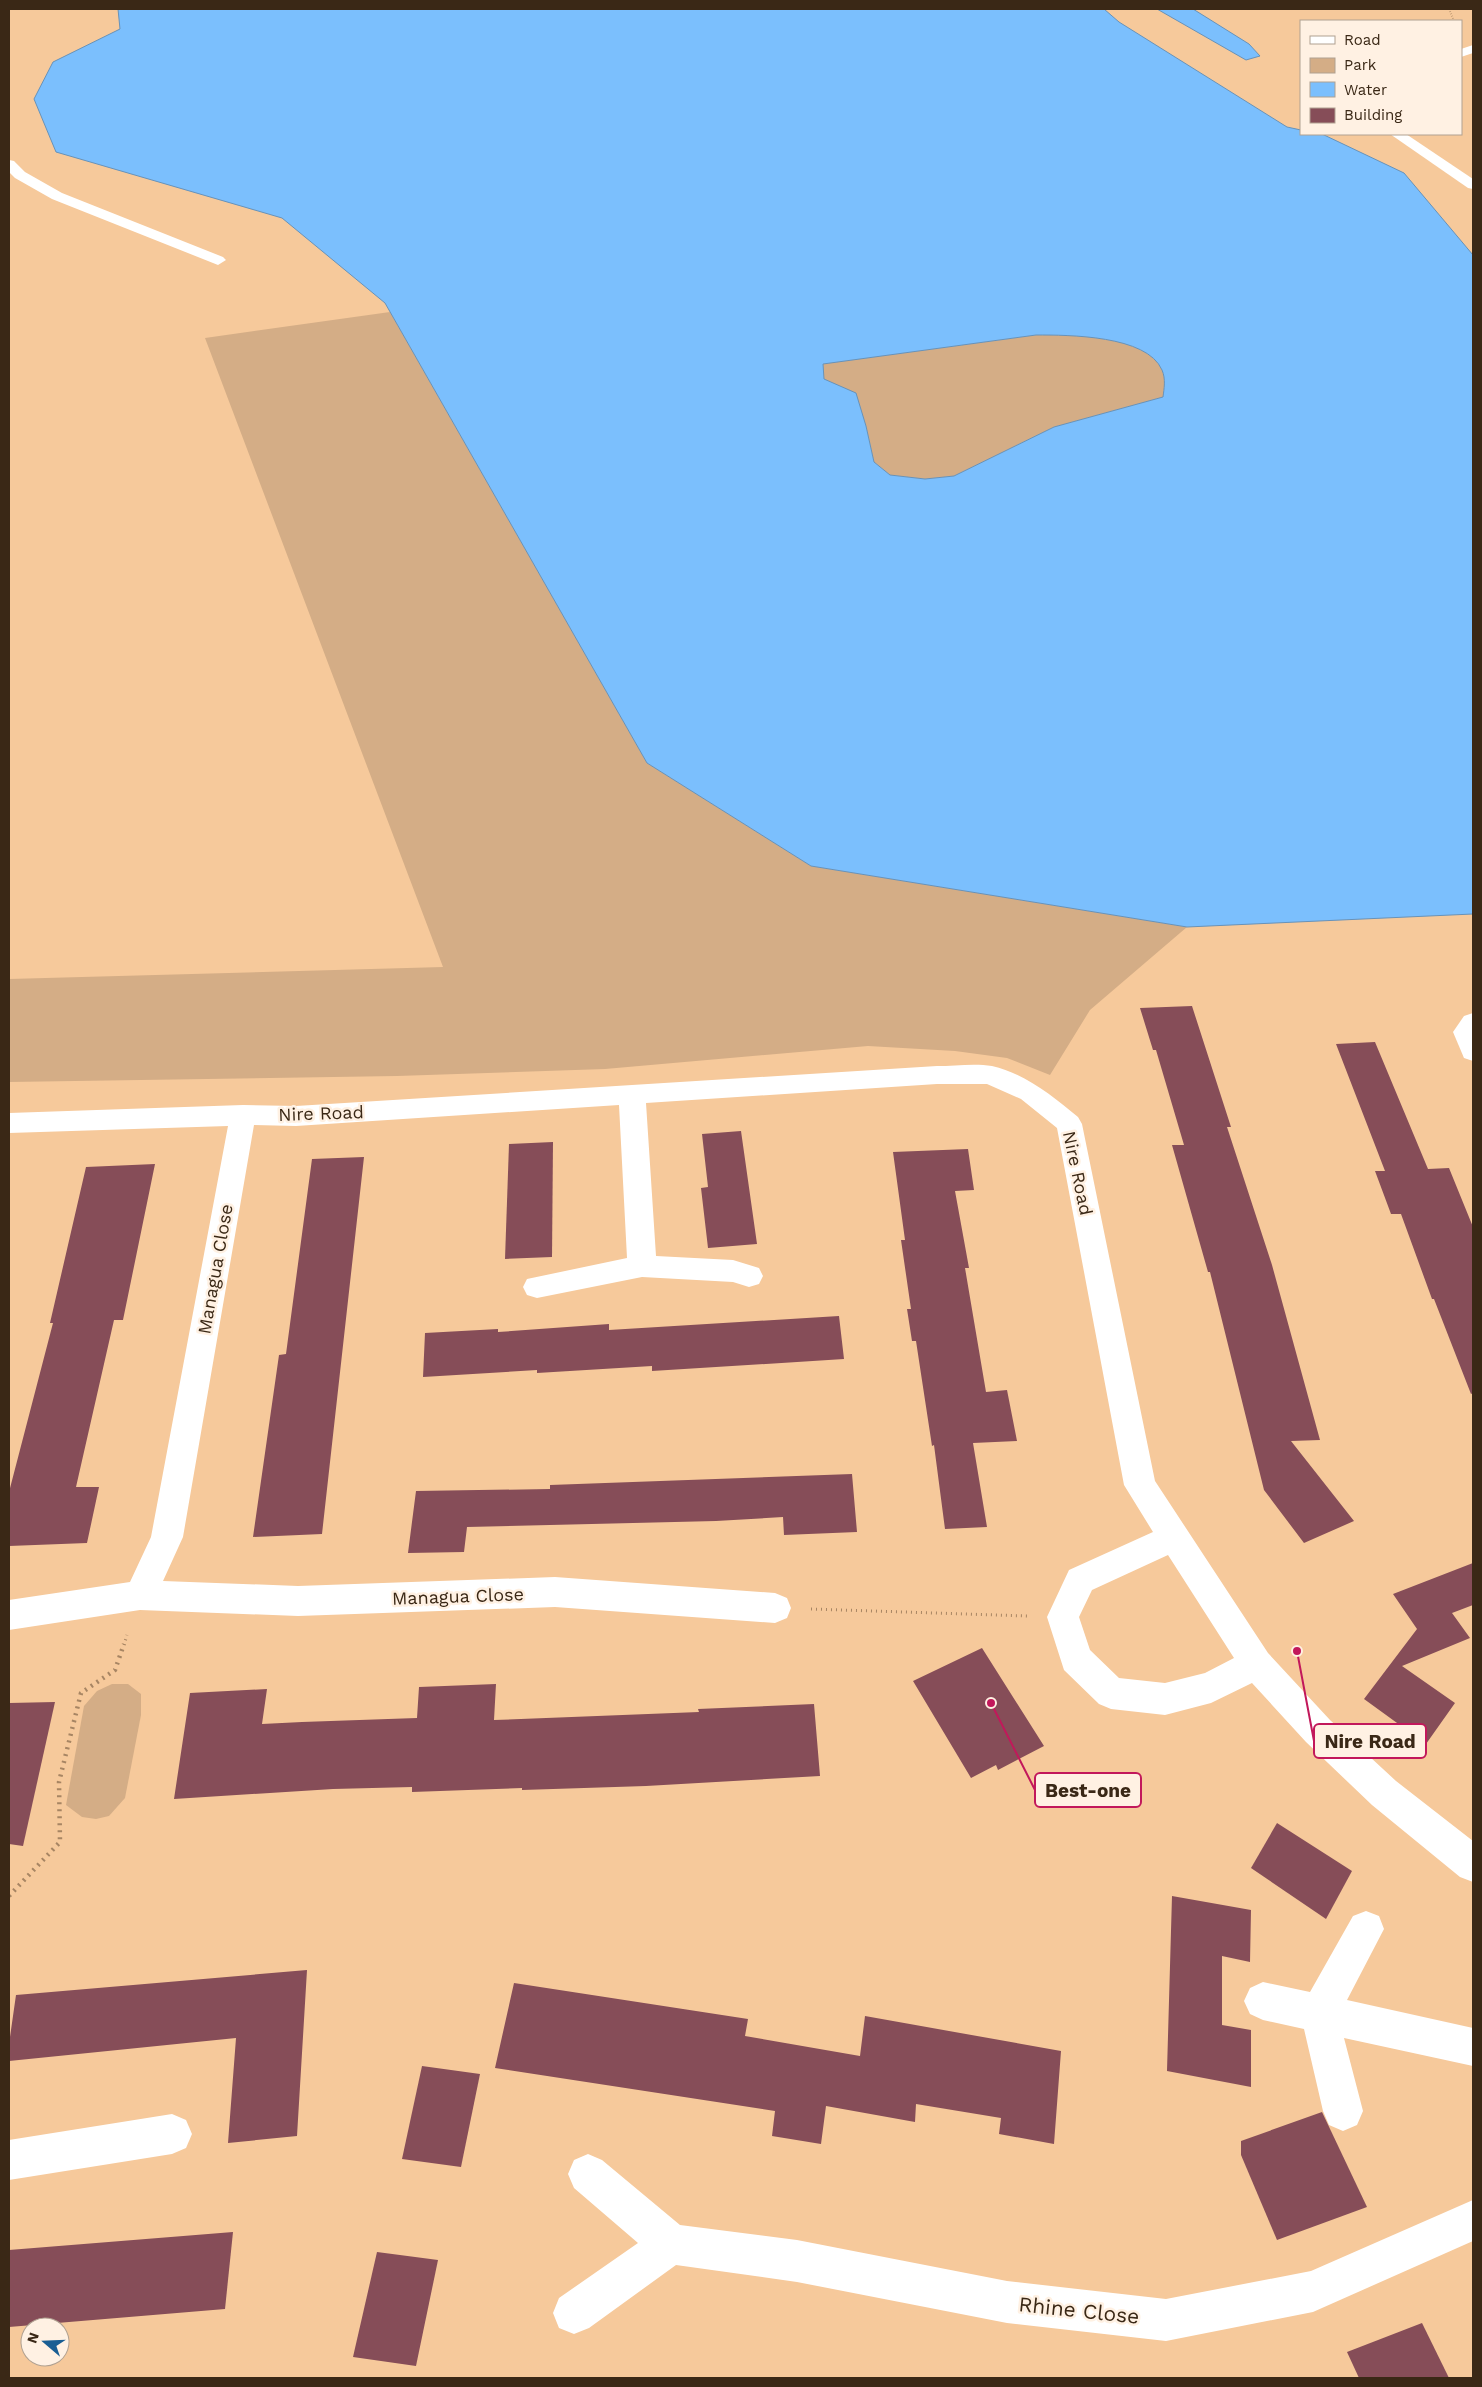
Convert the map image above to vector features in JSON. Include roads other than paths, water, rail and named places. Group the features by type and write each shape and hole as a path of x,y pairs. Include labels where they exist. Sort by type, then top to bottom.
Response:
{"street":[{"path":"1398,135 1473,185"},
{"path":"9,164 20,175 57,196 218,260"},
{"path":"1473,1022 1466,1032 1473,1052"},
{"name":"Nire Road","path":"9,1122 100,1121 243,1115 296,1116 937,1075 990,1076 1030,1092 1069,1124 1140,1485 1256,1664 1318,1731 1384,1793 1473,1864"},
{"path":"632,1094 642,1266"},
{"name":"Managua Close","path":"140,1595 167,1537 243,1115"},
{"path":"537,1287 642,1266 733,1271 749,1276"},
{"path":"1173,1538 1118,1561 1080,1580 1063,1617 1076,1659 1111,1693 1165,1699 1211,1687 1256,1664"},
{"name":"Managua Close","path":"9,1615 140,1595 298,1601 555,1592 775,1608"},
{"path":"1343,2111 1319,2013 1366,1929"},
{"path":"1263,2001 1473,2046"},
{"path":"9,2160 172,2134"},
{"path":"574,2313 671,2244 588,2174"},
{"name":"Rhine Close","path":"671,2244 797,2262 1007,2302 1166,2320 1313,2291 1473,2220"}],"water":[{"path":"118,9 1104,9 1119,22 1287,127 1300,130 1300,135 1324,135 1404,173 1473,255 1473,914 1187,927 811,866 647,763 385,303 282,218 56,152 34,99 53,62 120,29","holes":["1036,335 1086,337 1124,344 1154,358 1163,373 1163,397 1054,427 954,476 925,479 890,475 874,462 856,393 824,379 823,364"]},
{"path":"1157,9 1193,9 1249,44 1260,56 1246,60"}],"place":[{"name":"Nire Road","path":"1297,1651"},
{"name":"Best-one","path":"991,1703"}]}
